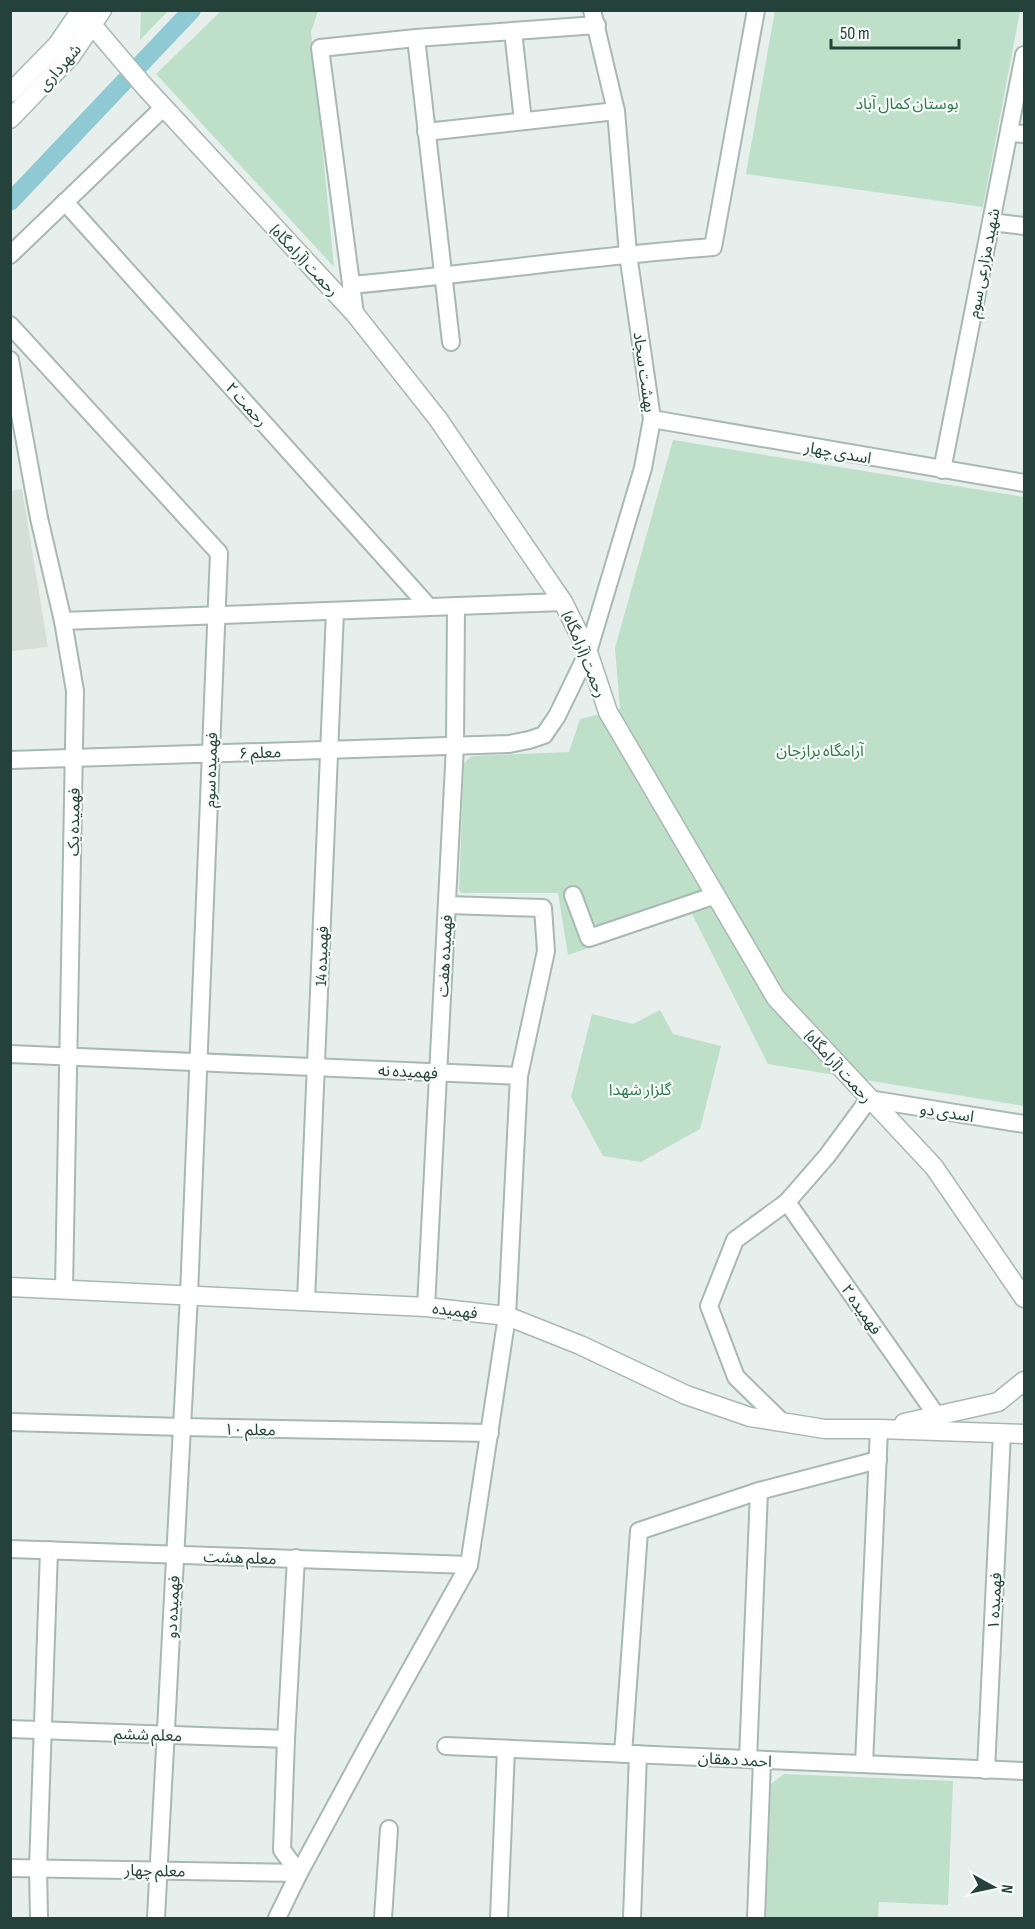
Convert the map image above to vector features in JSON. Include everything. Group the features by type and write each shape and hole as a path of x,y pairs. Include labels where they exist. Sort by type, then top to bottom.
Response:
{"street":[{"path":"351,285 442,277 628,254 713,247 756,10"},
{"name":"رحمت (آرامگاه)","path":"89,15 145,87 355,314 438,420 563,602 588,652 608,712 776,998 934,1167 1024,1298"},
{"name":"شهرداری","path":"10,93 89,15"},
{"name":"شهرداری","path":"10,119 71,56 89,15"},
{"path":"355,314 320,48 513,31 595,18"},
{"name":"بهشت سجاد","path":"455,746 509,744 530,740 544,735 557,716 588,652 643,468 652,419 628,254 616,111 595,18"},
{"path":"513,31 523,121"},
{"path":"416,38 451,342"},
{"name":"شهید مزارعی سوم","path":"942,470 991,222 1017,133 1024,55"},
{"path":"10,255 164,107"},
{"path":"426,132 616,111"},
{"name":"رحمت ۲","path":"65,202 429,607"},
{"path":"991,222 1024,226"},
{"name":"فهمیده سوم","path":"10,325 219,554 189,1295"},
{"name":"فهمیده یک","path":"10,360 17,432 63,621 75,691 69,758 62,1056 64,1289"},
{"name":"اسدی چهار","path":"652,419 1024,483"},
{"path":"63,621 563,602"},
{"name":"فهمیده هفت","path":"426,1307 455,746 456,606"},
{"name":"فهمیده 14","path":"306,1301 335,611"},
{"name":"معلم ۶","path":"10,760 455,746"},
{"path":"573,895 589,938 716,895"},
{"path":"277,1918 299,1873 469,1565 507,1316 519,1076 546,951 543,908 447,905"},
{"name":"فهمیده نه","path":"10,1054 519,1076"},
{"path":"782,1422 736,1377 709,1306 735,1240 787,1202 827,1156 869,1099"},
{"name":"اسدی دو","path":"869,1099 1024,1125"},
{"name":"فهمیده ۲","path":"787,1202 937,1416"},
{"name":"فهمیده","path":"10,1287 426,1307 507,1316 580,1345 686,1395 750,1417 825,1429 879,1429"},
{"name":"فهمیده دو","path":"156,1918 189,1295"},
{"path":"879,1429 998,1402 1024,1381"},
{"name":"معلم ۱۰","path":"10,1422 490,1433"},
{"path":"879,1429 1024,1434"},
{"path":"864,1764 879,1429"},
{"name":"فهمیده ۱","path":"986,1770 1002,1433"},
{"path":"632,1918 631,1754 639,1531 759,1491 878,1460"},
{"path":"756,1918 755,1760 759,1491"},
{"name":"معلم هشت","path":"10,1549 469,1565"},
{"path":"39,1918 38,1868 49,1550"},
{"path":"296,1558 282,1850 299,1873"},
{"name":"معلم ششم","path":"10,1729 286,1739"},
{"name":"احمد دهقان","path":"446,1746 1024,1772"},
{"path":"499,1918 506,1749"},
{"path":"382,1918 389,1829"},
{"name":"معلم چهار","path":"10,1868 299,1873"}],"shaded area":[{"path":"22,489 48,647 11,651 11,491"}],"green space":[{"path":"141,11 168,11 140,40"},
{"path":"221,11 318,11 311,32 334,267 156,74"},
{"name":"بوستان کمال آباد","path":"775,11 1020,11 983,207 746,174"},
{"name":"آرامگاه برازجان","path":"673,440 1024,497 1024,1106 768,1064 692,914 568,955 558,893 461,893 459,890 464,763 472,756 569,752 580,719 620,709 615,648"},
{"name":"گلزار شهدا","path":"660,1010 673,1034 721,1046 700,1129 641,1162 603,1156 571,1097 592,1014 633,1024"},
{"path":"784,1774 953,1781 948,1905 879,1902 878,1918 766,1918 771,1784"}],"waterway":[{"path":"10,202 192,10"}]}
